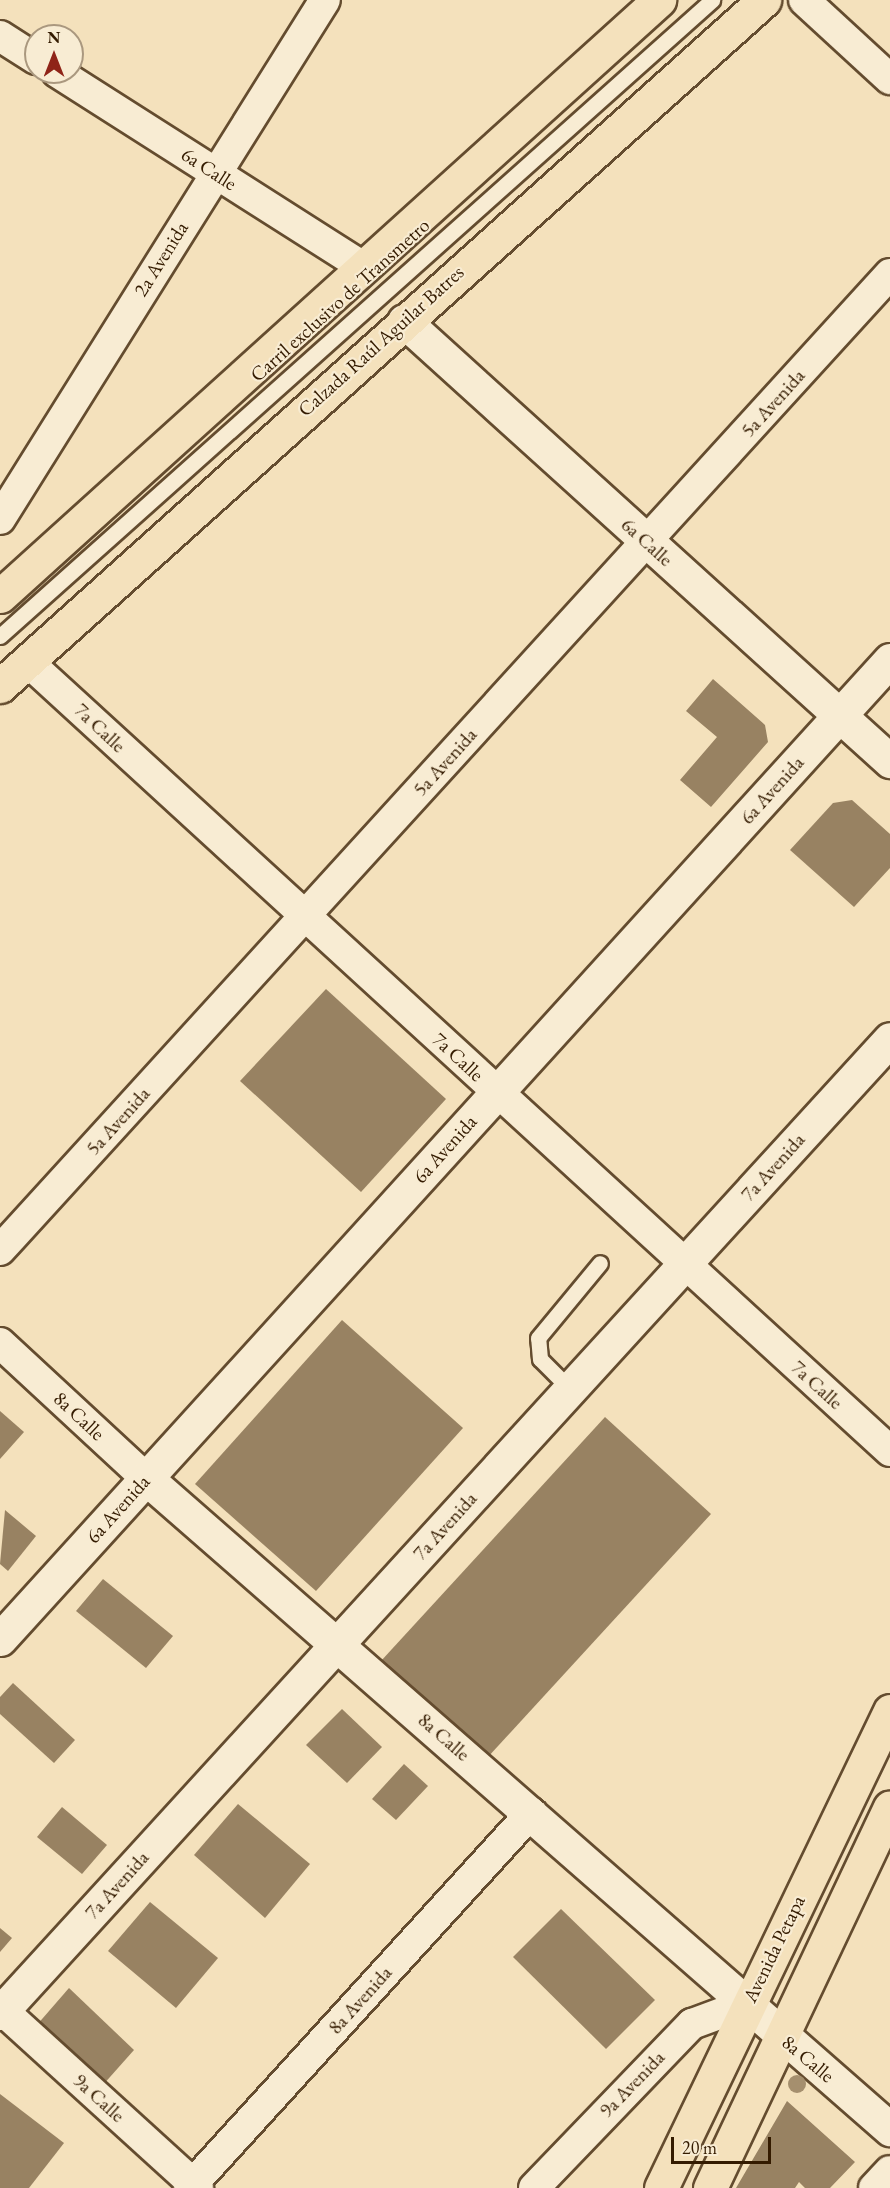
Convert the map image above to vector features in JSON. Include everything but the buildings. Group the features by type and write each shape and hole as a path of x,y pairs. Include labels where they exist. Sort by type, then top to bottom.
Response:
{"main road":[{"path":"0,596 361,266 659,0"},
{"name":"Calzada Raúl Aguilar Batres","path":"0,686 764,0"},
{"name":"Avenida Petapa","path":"661,2188 746,2004 890,1711"},
{"path":"710,2188 890,1807"}],"street":[{"name":"2a Avenida","path":"0,519 325,0"},
{"path":"804,0 890,79"},
{"path":"0,36 24,51"},
{"name":"6a Calle","path":"76,84 361,266"},
{"name":"5a Avenida","path":"0,1250 890,274"},
{"name":"6a Calle","path":"404,321 890,761"},
{"name":"6a Avenida","path":"0,1639 890,660"},
{"name":"7a Calle","path":"27,661 683,1265 890,1451"},
{"name":"7a Avenida","path":"1,2010 890,1039"},
{"name":"8a Calle","path":"0,1343 147,1478 531,1813 780,2036 890,2129"},
{"name":"8a Avenida","path":"193,2186 531,1813"},
{"name":"9a Avenida","path":"534,2188 692,2024 746,2004"},
{"name":"9a Calle","path":"1,2010 193,2186"},
{"path":"874,2188 890,2171"}],"lane":[{"name":"Carril exclusivo de Transmetro","path":"0,636 712,0"},
{"path":"570,1389 540,1359 538,1338 600,1263"}]}
